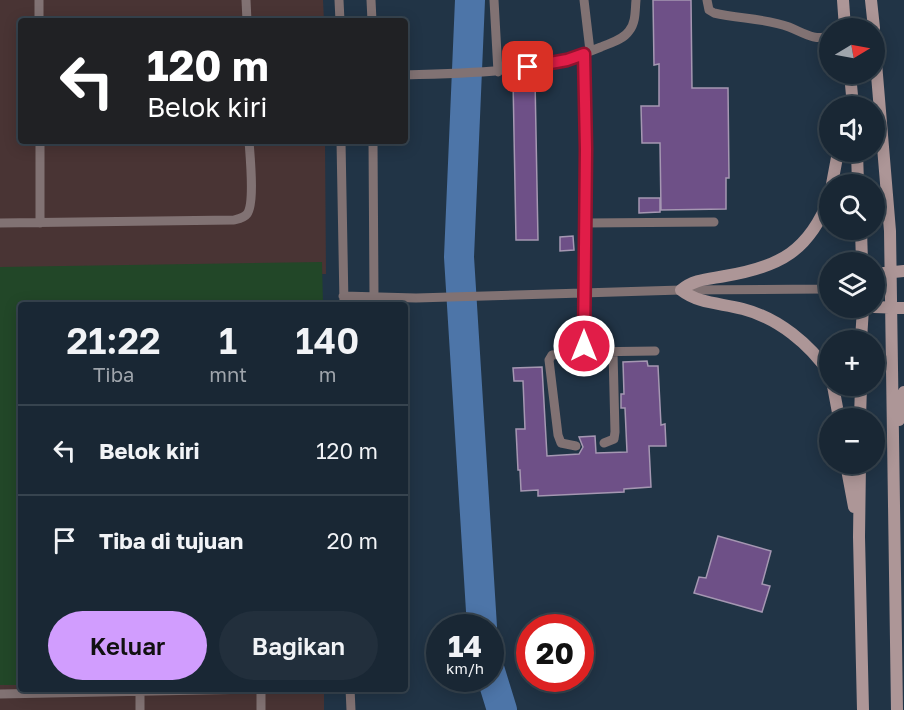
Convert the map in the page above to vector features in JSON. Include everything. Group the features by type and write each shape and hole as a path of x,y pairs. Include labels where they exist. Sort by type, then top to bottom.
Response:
{"street":[{"path":"843,0 844,18"},
{"path":"871,0 873,18"},
{"path":"878,84 890,231 891,271 898,308 894,453 897,710"},
{"path":"819,220 807,238 780,261 767,267 692,282 681,290 699,300 744,309 775,323 799,338 819,358"},
{"path":"885,272 904,271"},
{"path":"894,453 904,392"},
{"path":"848,474 859,537"},
{"path":"860,474 863,710"}],"lane":[{"path":"39,0 39,18"},
{"path":"246,0 247,18"},
{"path":"339,0 339,18"},
{"path":"371,0 372,18"},
{"path":"494,0 494,72"},
{"path":"584,0 587,53 584,352"},
{"path":"408,75 494,72 567,60 617,40 630,31 634,21 636,0"},
{"path":"707,0 709,10 714,14 762,20 819,38"},
{"path":"40,144 40,223"},
{"path":"0,223 234,220 241,218 247,214 250,200 249,144"},
{"path":"341,144 344,300 374,296 819,289"},
{"path":"373,144 374,296"},
{"path":"585,223 714,222"},
{"path":"576,446 561,442 558,435 549,360 552,355 655,351"},
{"path":"604,444 614,439 615,432 613,352"},
{"path":"0,694 70,692"},
{"path":"140,692 140,710"},
{"path":"261,692 261,710"},
{"path":"350,692 351,710"}],"shaded area":[{"path":"0,0 323,0 324,18 18,18 18,144 325,144 326,274 0,278"},
{"path":"0,480 18,480 18,692 324,692 324,710 0,710"}],"green space":[{"path":"322,262 323,302 18,302 18,685 0,685 0,267"}],"building":[{"path":"653,0 691,0 692,88 728,88 729,178 726,178 726,209 661,210 660,143 642,143 641,106 659,106 659,64 654,65"},
{"path":"535,79 538,240 516,240 513,80"},
{"path":"639,198 660,198 660,212 639,213"},
{"path":"573,236 574,250 560,251 560,237"},
{"path":"647,361 648,366 658,366 661,425 665,424 666,446 649,446 651,487 624,489 624,492 538,496 538,490 521,491 516,429 525,429 523,381 514,381 513,368 542,367 547,456 579,454 583,447 579,437 595,436 596,453 627,452 625,408 621,408 621,394 624,394 623,362"},
{"path":"718,536 771,551 762,584 770,586 762,612 694,593 699,577 706,578"}],"waterway":[{"path":"470,0 459,257 481,614"},
{"path":"496,692 502,710"}],"route":[{"path":"528,67 567,60 584,54 586,149 584,346"}]}
